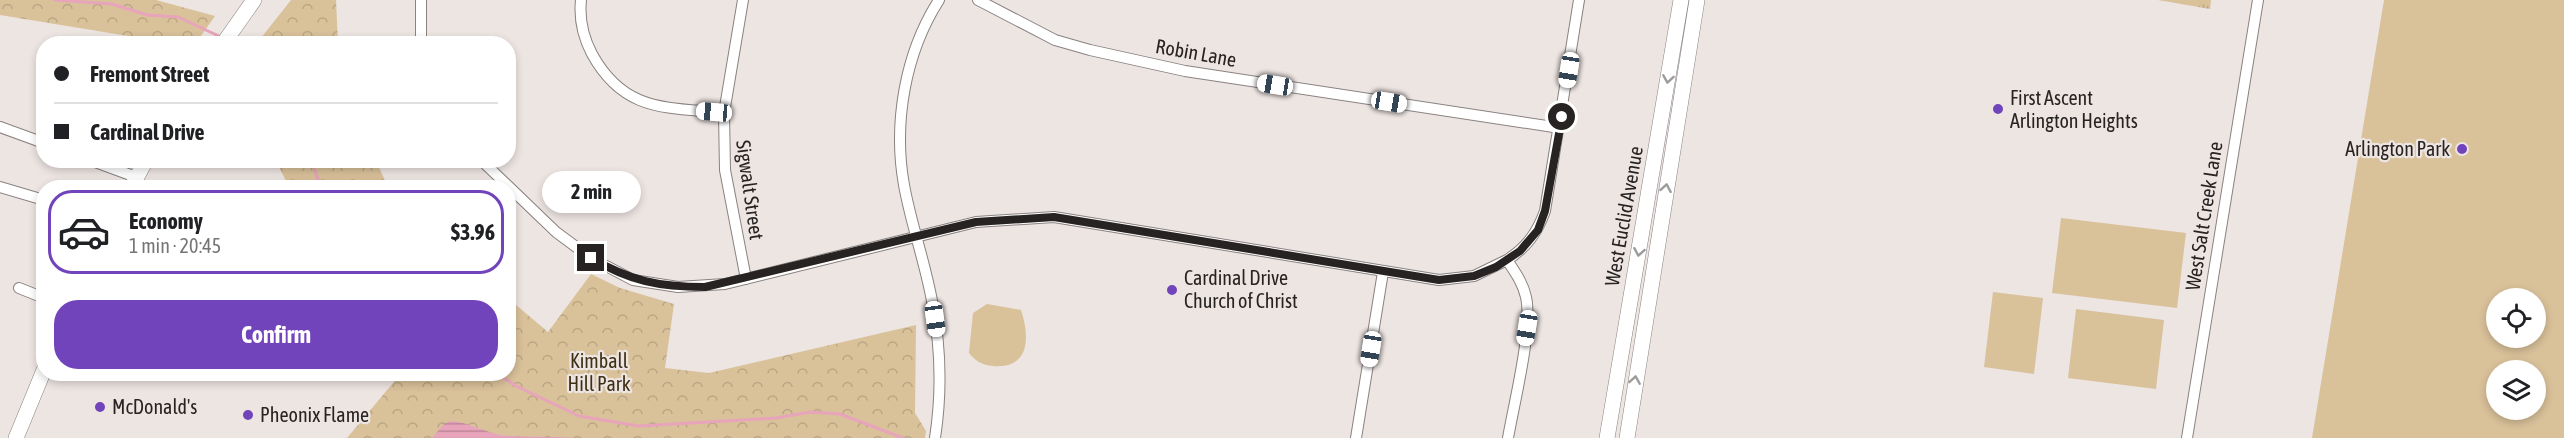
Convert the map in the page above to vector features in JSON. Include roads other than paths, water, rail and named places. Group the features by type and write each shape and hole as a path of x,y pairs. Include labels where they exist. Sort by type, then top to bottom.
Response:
{"main road":[{"path":"229,36 254,0"},
{"name":"West Euclid Avenue","path":"1607,438 1681,0"},
{"name":"West Euclid Avenue","path":"1627,438 1697,0"},
{"path":"16,438 39,381"}],"street":[{"path":"421,0 421,36"},
{"path":"581,0 580,11 586,43 612,83 636,100 656,105 724,112"},
{"name":"Sigwalt Street","path":"743,0 724,112 725,170 746,279"},
{"path":"935,438 940,405 939,353 932,303 903,174 900,150 902,100 914,52 939,0"},
{"name":"Robin Lane","path":"978,0 1055,40 1185,71 1560,128"},
{"path":"516,193 573,246 616,273 650,284 678,287 705,287 746,279 976,222 1054,217 1439,280 1474,276 1520,251 1538,230 1545,211 1560,128 1579,0"},
{"name":"West Salt Creek Lane","path":"2187,438 2258,0"},
{"path":"0,127 36,140"},
{"path":"106,168 129,180"},
{"path":"490,168 502,180"},
{"path":"0,187 36,198"},
{"path":"1507,260 1523,287 1528,317 1508,438"},
{"path":"1356,438 1383,272"},
{"path":"19,288 36,295"}],"waterway":[{"path":"55,0 112,4 147,15 178,17 219,36"},
{"path":"314,168 318,180"},
{"path":"509,381 579,416 639,426 776,418 810,412 840,414 903,438"}],"place":[{"name":"First Ascent Arlington Heights","path":"1998,109"},
{"name":"Arlington Park","path":"2462,149"},
{"name":"Cardinal Drive Church of Christ","path":"1172,290"},
{"name":"McDonald's","path":"100,407"},
{"name":"Pheonix Flame","path":"248,415"}],"park label":[{"name":"Kimball Hill Park","path":"599,372"}]}
